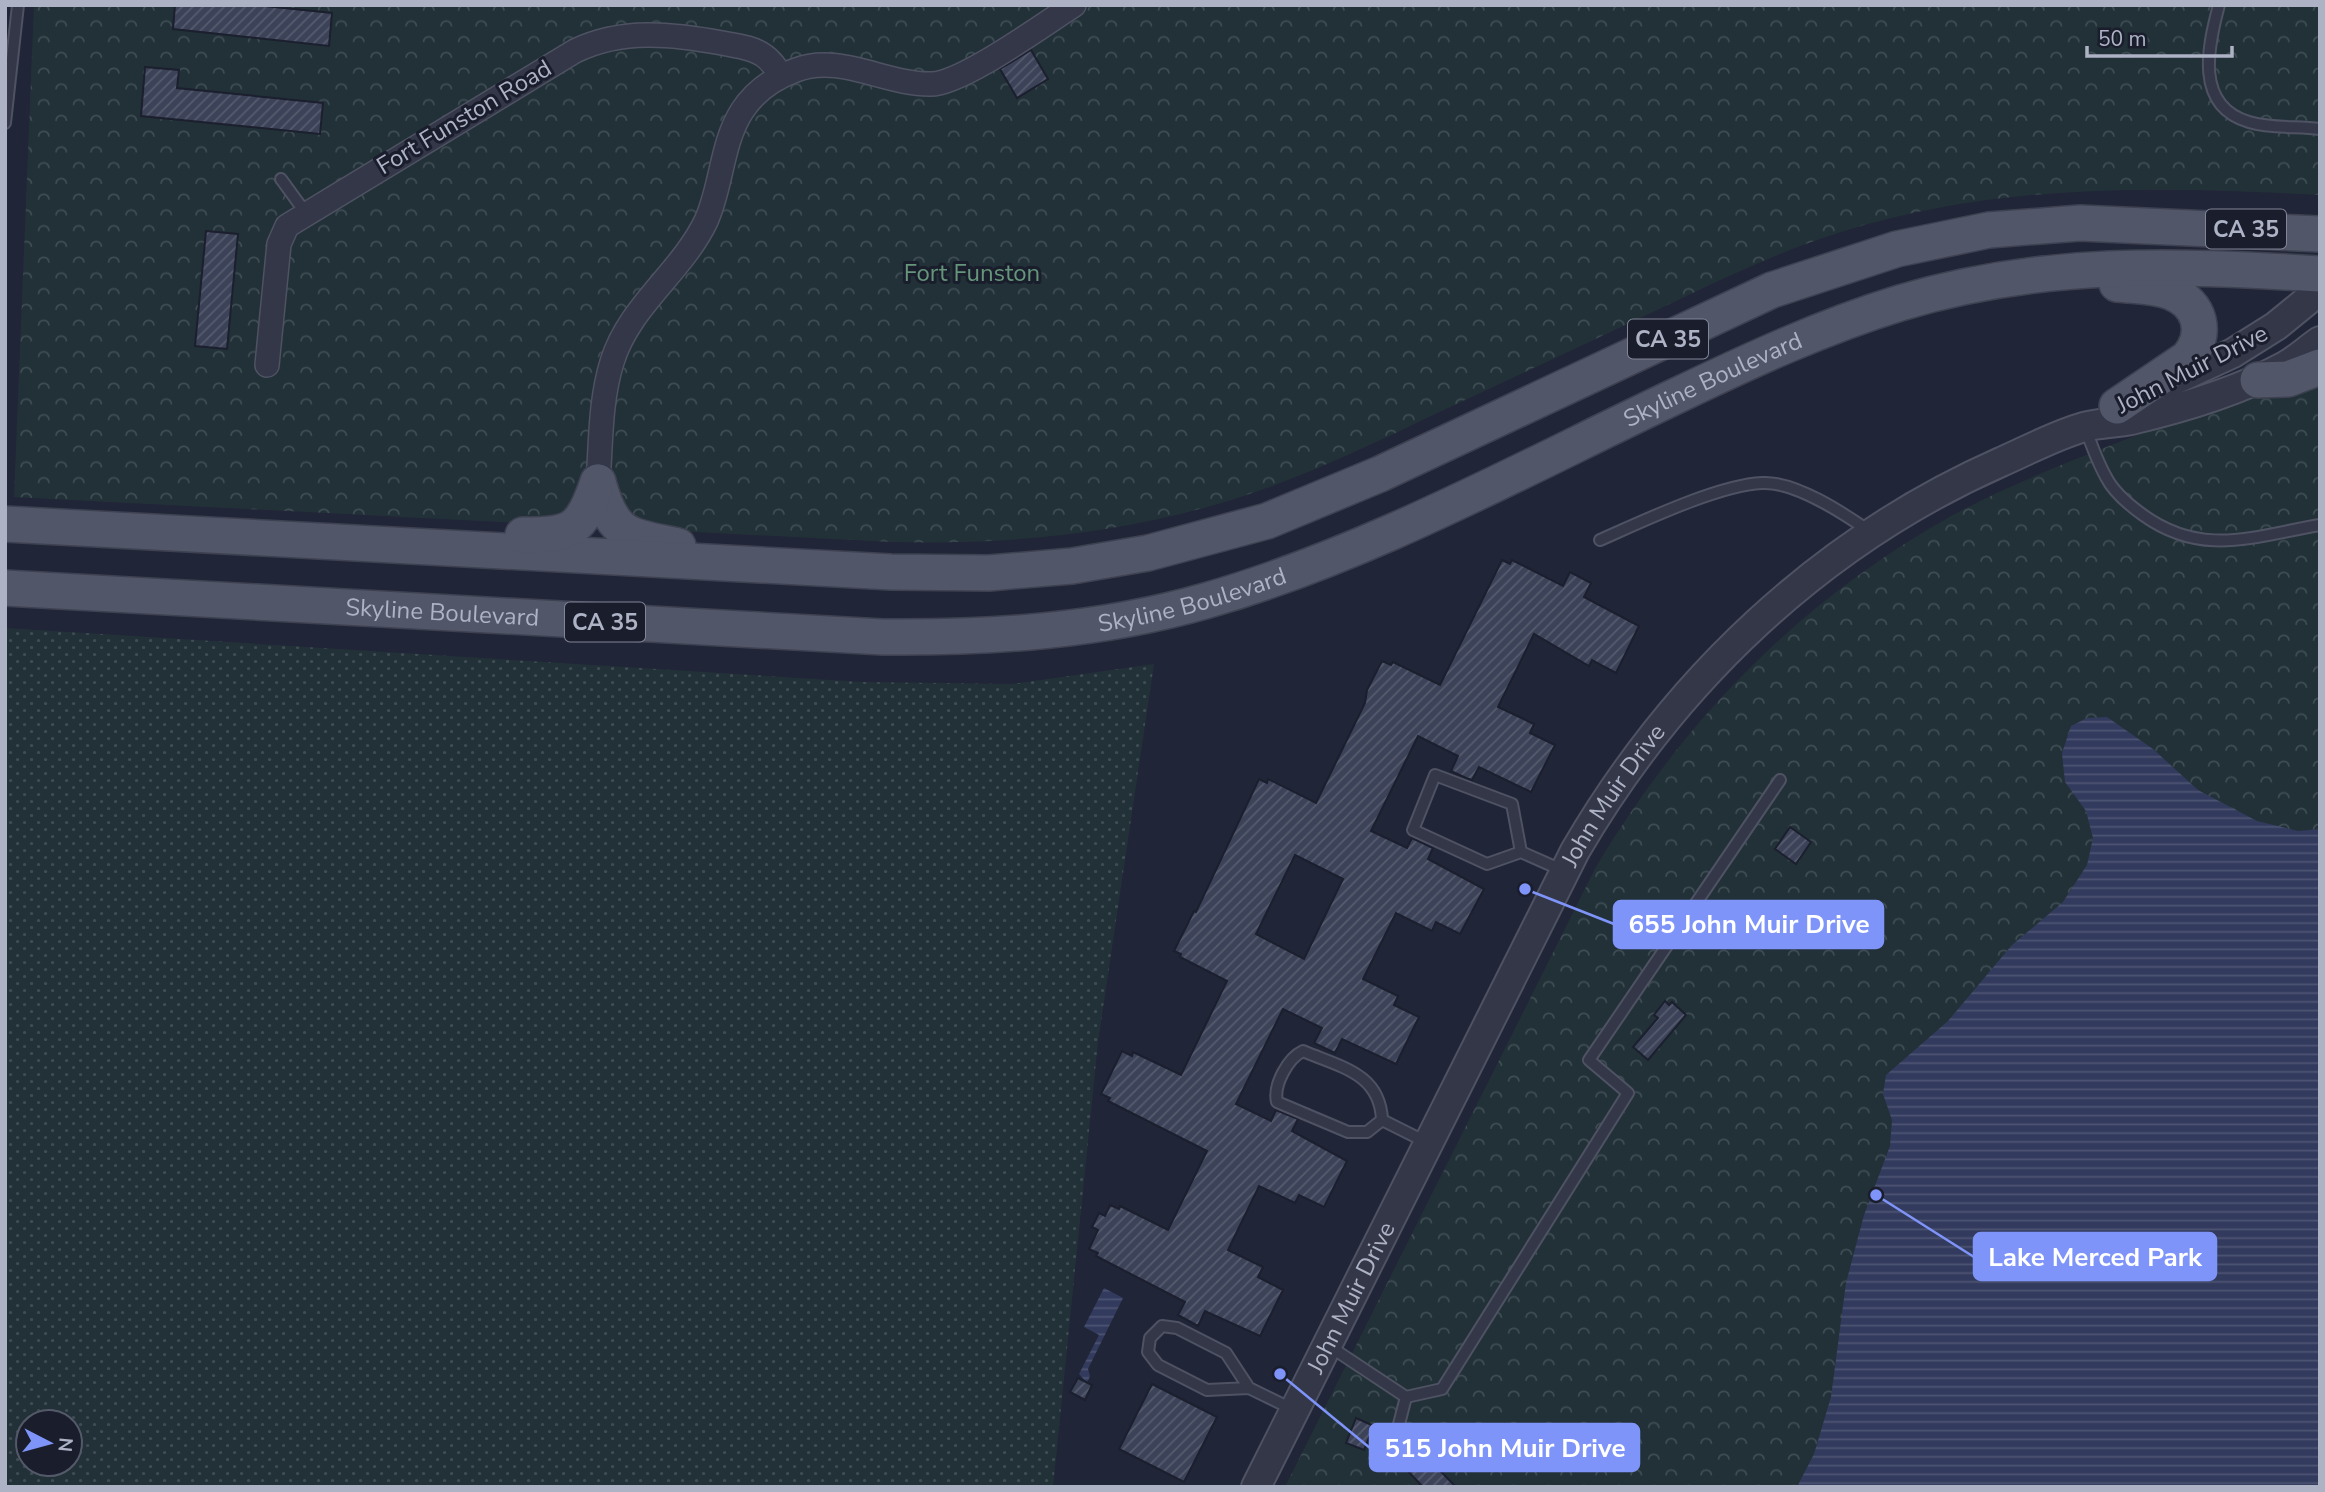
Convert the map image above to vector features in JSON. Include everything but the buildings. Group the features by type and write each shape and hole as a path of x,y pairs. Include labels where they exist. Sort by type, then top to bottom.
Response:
{"main road":[{"name":"CA 35","path":"5,524 731,565 978,573 1072,566 1149,553 1226,533 1305,507 1772,290 1876,254 1946,237 2035,225 2160,225 2320,234"},
{"name":"Skyline Boulevard","path":"5,588 883,637 990,636 1078,627 1203,602 1327,559 1746,363 1848,320 1958,289 2041,274 2117,267 2170,266 2320,274"},
{"path":"2041,274 2160,289 2180,297 2194,310 2201,333 2195,349 2178,366 2117,406"},
{"path":"2258,380 2288,379 2320,367"},
{"path":"377,545 570,531 587,514 598,482"},
{"path":"598,482 607,511 614,524 625,533 679,546 731,565"}],"street":[{"path":"598,482 603,404 619,342 635,316 685,254 706,221 729,140 743,109 766,85 781,76 816,65 835,66 920,84 947,81 1074,5"},
{"name":"Fort Funston Road","path":"267,365 279,244 287,226 305,212 575,51 603,40 652,34 746,48 763,55 781,76"},
{"name":"John Muir Drive","path":"1256,1487 1564,871 1632,763 1701,678 1781,601 1871,533 1980,471 2085,427 2117,406 2255,341 2314,295 2320,274"},
{"name":"John Muir Drive","path":"2085,427 2155,414 2258,380 2298,358 2320,341"}],"lane":[{"path":"5,123 18,5"},
{"path":"2219,5 2207,61 2210,82 2230,113 2251,123 2320,129"},
{"path":"281,179 305,212"},
{"path":"2085,427 2112,487 2135,509 2179,536 2222,541 2320,525"},
{"path":"1600,540 1667,511 1763,482 1804,493 1836,509 1871,533"},
{"path":"1521,852 1511,804 1435,775 1413,830 1487,864 1521,852 1564,871"},
{"path":"1327,1345 1406,1397 1442,1389 1628,1093 1589,1060 1780,780"},
{"path":"1303,1051 1356,1074 1373,1086 1381,1102 1381,1120 1367,1132 1348,1132 1277,1102 1275,1092 1293,1055 1303,1051"},
{"path":"1381,1120 1428,1143"},
{"path":"1250,1388 1207,1390 1152,1360 1148,1352 1150,1338 1162,1326 1177,1328 1226,1353 1250,1388 1294,1410"},
{"path":"1389,1462 1406,1397"}],"green space":[{"name":"Fort Funston","path":"34,5 2320,5 2320,195 2140,190 2021,196 1903,215 1844,231 1749,267 1370,445 1283,482 1171,516 1079,533 986,541 892,542 14,497"},
{"path":"2320,366 2320,1487 1285,1487 1596,867 1630,813 1708,713 1751,667 1797,624 1898,548 1953,515 2061,465"},
{"path":"5,628 862,682 1012,684 1154,664 1098,1042 1053,1487 5,1487"}],"water":[{"path":"2107,717 2153,749 2198,790 2257,821 2298,831 2320,829 2320,1487 1797,1487 1814,1454 1831,1397 1846,1283 1864,1215 1890,1146 1892,1120 1883,1094 1886,1075 1948,1021 2012,945 2063,902 2087,865 2093,838 2086,811 2065,782 2062,753 2071,726 2087,718"},
{"path":"1104,1288 1123,1298 1088,1369 1090,1376 1087,1383 1079,1374 1099,1335 1084,1327"}],"place":[{"name":"655 John Muir Drive","path":"1525,889"},
{"name":"Lake Merced Park","path":"1876,1195"},
{"name":"515 John Muir Drive","path":"1280,1374"}]}
